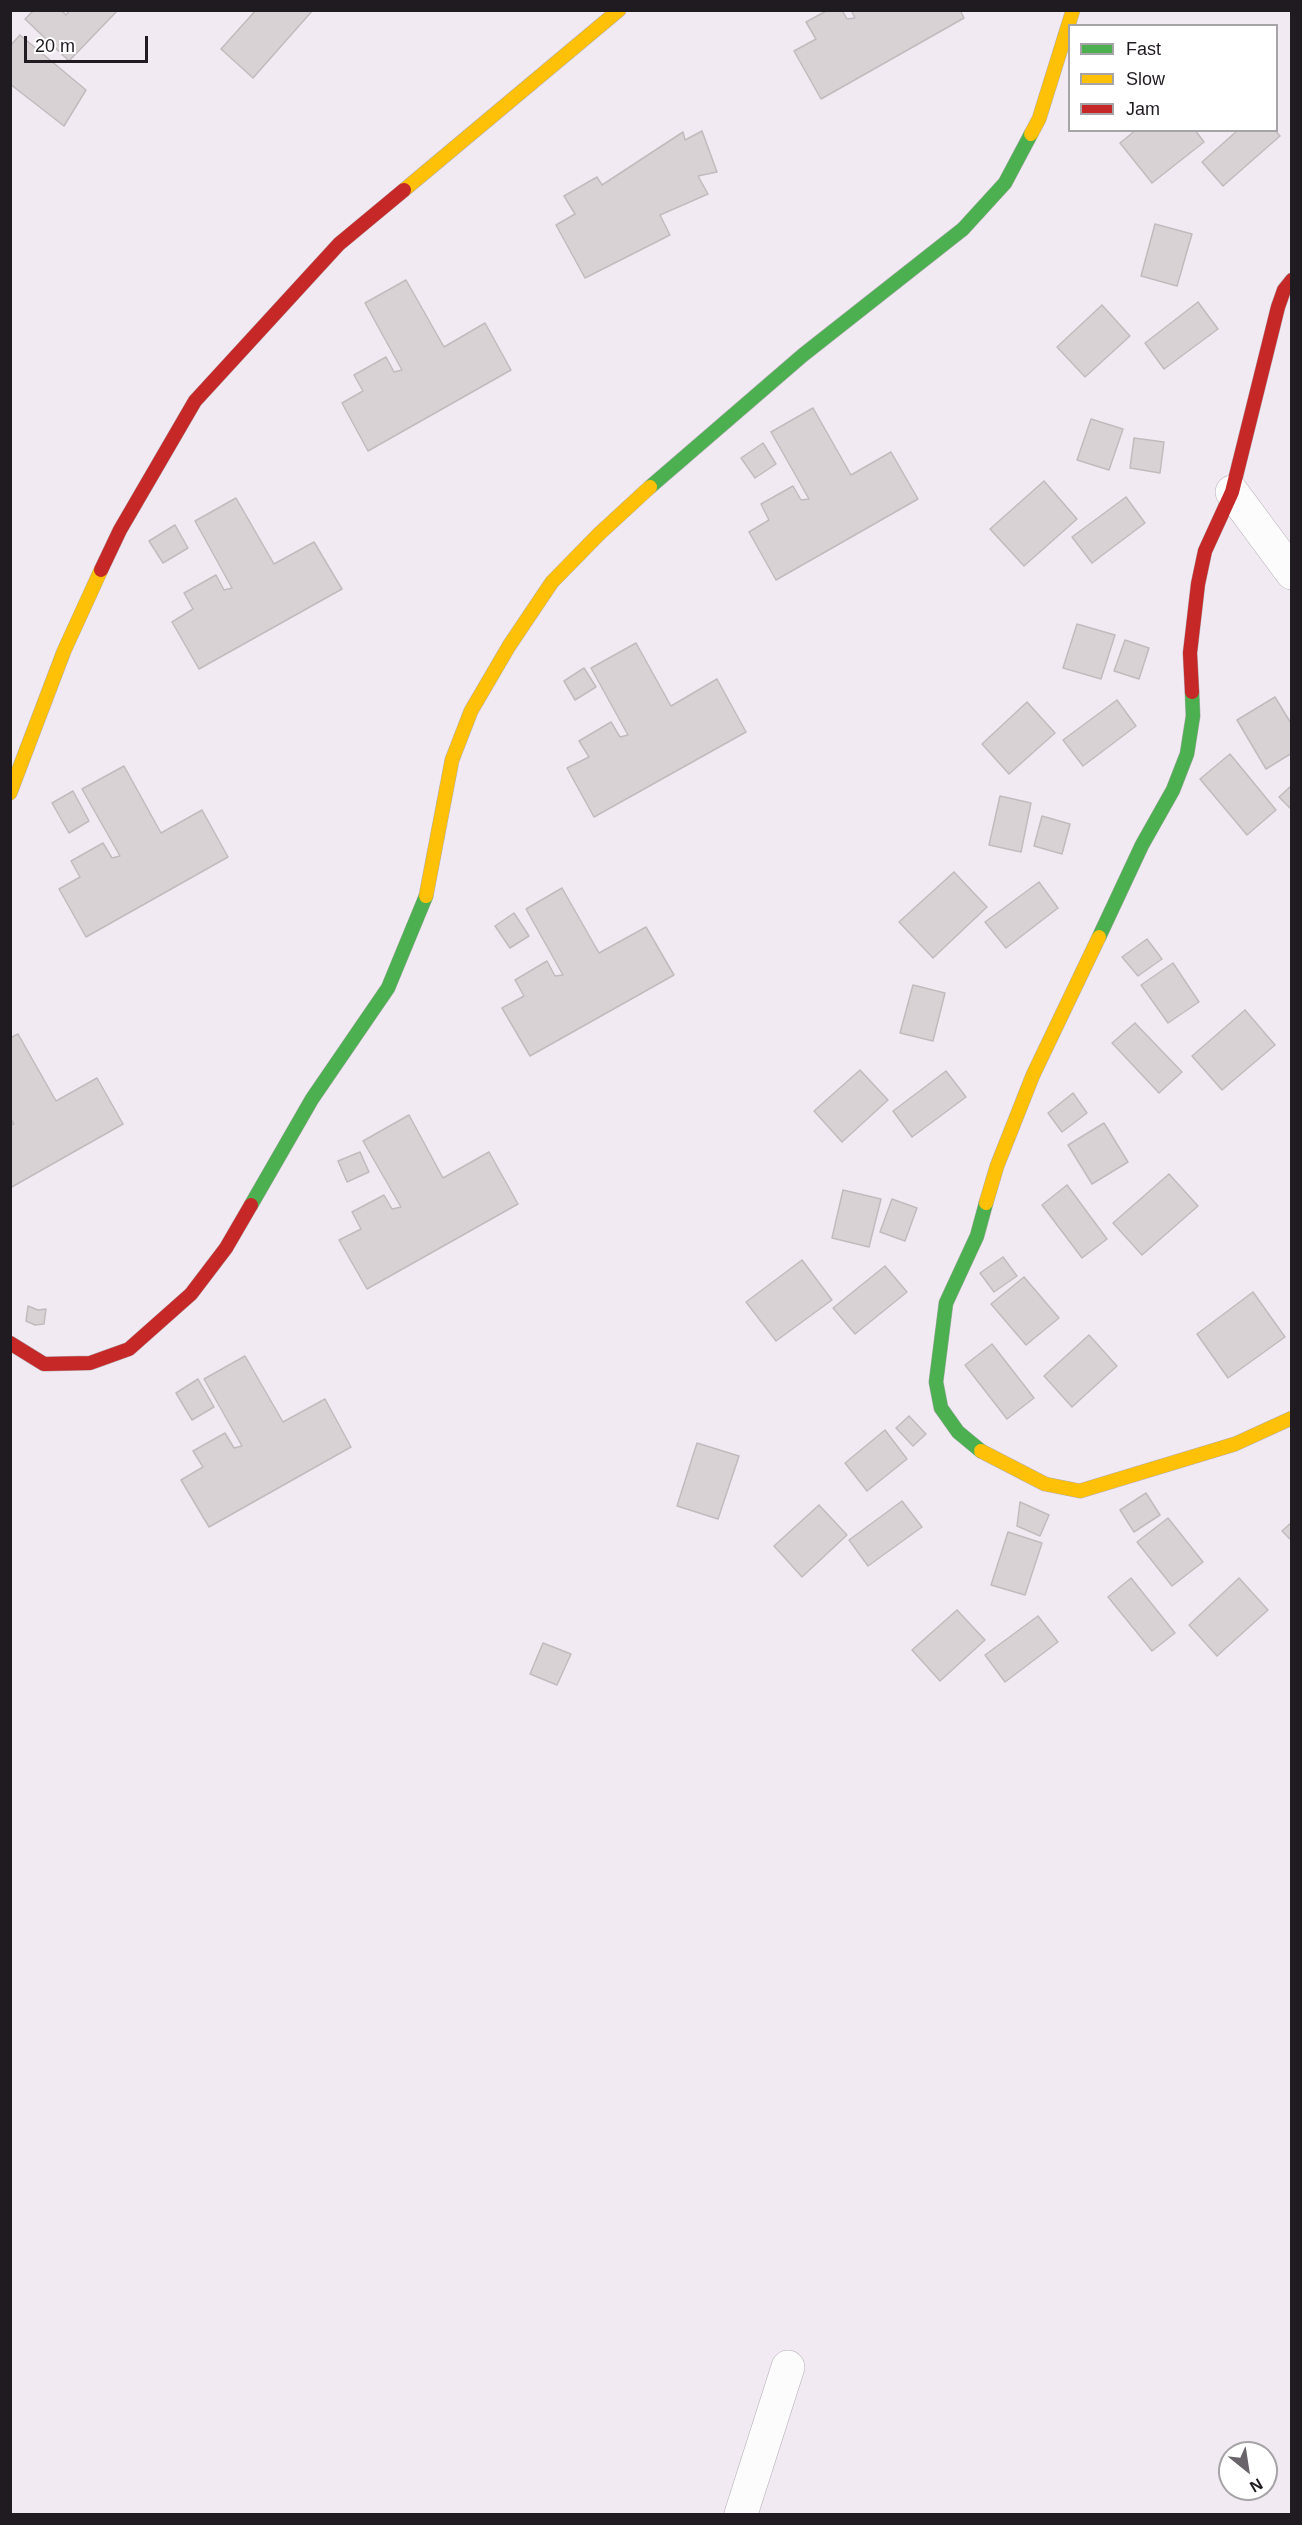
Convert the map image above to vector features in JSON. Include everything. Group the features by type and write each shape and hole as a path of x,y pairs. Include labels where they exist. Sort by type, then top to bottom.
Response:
{"street":[{"path":"10,793 64,651 120,530 195,401 339,244 619,10"},
{"path":"10,1343 44,1364 90,1363 129,1349 191,1294 226,1248 312,1099 388,988 429,888 452,760 471,711 509,646 552,582 599,534 684,455 803,355 963,229 1005,183 1039,119 1068,26"},
{"path":"1292,280 1284,290 1278,307 1232,492 1204,551 1190,653 1193,716 1187,754 1173,790 1142,845 1024,1095 997,1166 977,1236 946,1303 936,1382 941,1408 957,1432 975,1448 1046,1484 1080,1491 1235,1444 1292,1418"},
{"path":"1232,492 1292,573"},
{"path":"741,2514 788,2367"}],"building":[{"path":"34,10 61,10 66,15 70,10 118,10 69,61 25,19"},
{"path":"256,10 313,10 253,78 221,49"},
{"path":"828,10 842,10 847,19 855,18 851,10 960,10 964,18 821,99 794,51 816,39 806,22"},
{"path":"20,35 86,90 64,126 10,84 10,46"},
{"path":"702,131 717,172 698,176 708,194 660,215 670,235 585,278 556,225 575,214 564,196 597,177 602,185 683,132 685,140"},
{"path":"1134,132 1196,132 1204,142 1152,183 1120,143"},
{"path":"1236,132 1277,132 1280,136 1223,186 1202,162"},
{"path":"1155,224 1192,234 1177,286 1141,276"},
{"path":"406,280 444,347 485,323 511,370 368,451 342,403 363,391 354,375 386,357 394,372 402,370 365,303"},
{"path":"1198,302 1218,329 1164,369 1145,343"},
{"path":"1102,305 1130,336 1085,377 1057,347"},
{"path":"813,408 851,475 891,452 918,499 776,580 749,532 769,520 761,504 793,486 801,500 809,499 771,432"},
{"path":"1091,419 1123,429 1109,470 1077,460"},
{"path":"1134,438 1164,442 1160,473 1130,468"},
{"path":"763,443 776,464 755,478 741,458"},
{"path":"1044,481 1077,519 1024,566 990,529"},
{"path":"1126,497 1145,523 1092,563 1072,537"},
{"path":"236,498 274,564 314,542 342,589 199,669 172,622 193,609 184,593 216,575 224,590 232,588 195,521"},
{"path":"175,525 188,548 163,563 149,541"},
{"path":"1077,624 1115,635 1101,679 1063,668"},
{"path":"1125,640 1149,648 1139,679 1114,671"},
{"path":"636,643 671,706 717,679 746,732 594,817 567,768 589,757 579,741 611,722 620,737 628,735 591,668"},
{"path":"584,668 596,687 575,700 564,681"},
{"path":"1275,697 1292,725 1292,753 1266,769 1237,720"},
{"path":"1117,700 1136,726 1083,766 1063,740"},
{"path":"1027,702 1055,733 1009,774 982,744"},
{"path":"1230,754 1276,810 1247,835 1200,779"},
{"path":"124,766 161,833 202,810 228,857 86,937 59,889 80,877 71,861 103,843 112,858 120,856 82,789"},
{"path":"1292,785 1292,810 1279,797"},
{"path":"73,791 89,821 69,833 52,803"},
{"path":"1000,796 1031,803 1021,852 989,845"},
{"path":"1042,816 1070,824 1062,854 1034,846"},
{"path":"954,872 987,907 933,958 899,922"},
{"path":"1039,882 1058,908 1006,948 985,922"},
{"path":"562,888 599,953 646,927 674,975 530,1056 502,1008 524,996 515,980 547,961 555,976 563,975 526,909"},
{"path":"514,913 529,936 510,948 495,926"},
{"path":"1147,939 1162,959 1138,976 1122,957"},
{"path":"1173,963 1199,1002 1168,1023 1141,985"},
{"path":"913,985 945,993 933,1041 900,1033"},
{"path":"1245,1010 1275,1045 1222,1090 1192,1056"},
{"path":"1135,1023 1182,1072 1159,1093 1112,1043"},
{"path":"18,1034 56,1101 97,1078 123,1124 10,1188 10,1125 14,1124 10,1118 10,1038"},
{"path":"860,1070 888,1100 842,1142 814,1111"},
{"path":"946,1071 966,1097 912,1137 893,1111"},
{"path":"1073,1093 1087,1113 1062,1132 1048,1113"},
{"path":"409,1115 443,1178 489,1152 518,1204 367,1289 339,1240 361,1229 352,1212 384,1195 392,1209 401,1207 363,1141"},
{"path":"1104,1123 1128,1162 1092,1184 1068,1145"},
{"path":"360,1152 369,1172 347,1182 338,1161"},
{"path":"1169,1174 1198,1206 1142,1255 1113,1223"},
{"path":"1067,1185 1107,1239 1082,1258 1042,1205"},
{"path":"843,1190 881,1199 869,1247 832,1238"},
{"path":"892,1199 917,1208 905,1241 880,1232"},
{"path":"1003,1257 1017,1276 994,1292 980,1273"},
{"path":"802,1260 832,1300 776,1341 746,1302"},
{"path":"885,1266 907,1292 855,1334 833,1308"},
{"path":"1024,1277 1059,1318 1026,1345 991,1304"},
{"path":"1253,1292 1285,1337 1228,1378 1197,1334"},
{"path":"28,1306 38,1310 46,1309 44,1324 35,1325 26,1321"},
{"path":"1089,1335 1117,1366 1072,1407 1044,1376"},
{"path":"992,1344 1034,1398 1007,1419 965,1365"},
{"path":"245,1356 283,1422 325,1399 351,1447 209,1527 181,1480 203,1467 193,1451 225,1433 234,1448 242,1446 204,1379"},
{"path":"198,1379 214,1407 192,1420 176,1393"},
{"path":"909,1416 926,1434 913,1446 896,1428"},
{"path":"885,1430 907,1459 867,1491 845,1463"},
{"path":"697,1443 739,1456 718,1519 677,1506"},
{"path":"1146,1493 1160,1515 1134,1532 1120,1510"},
{"path":"902,1501 922,1527 868,1566 849,1540"},
{"path":"1020,1502 1049,1515 1040,1536 1017,1526"},
{"path":"819,1505 847,1535 802,1577 774,1546"},
{"path":"1168,1518 1203,1562 1172,1586 1137,1542"},
{"path":"1292,1522 1292,1541 1282,1531"},
{"path":"1008,1532 1042,1543 1025,1595 991,1585"},
{"path":"1131,1578 1175,1633 1152,1651 1108,1597"},
{"path":"1239,1578 1268,1610 1217,1656 1189,1625"},
{"path":"957,1610 985,1640 940,1681 912,1650"},
{"path":"1038,1616 1058,1642 1005,1682 985,1655"},
{"path":"543,1643 571,1654 557,1685 530,1674"}],"traffic: fast":[{"path":"650,487 803,355 963,229 1005,183 1031,134"},
{"path":"1099,937 1142,845 1173,790 1187,754 1193,716 1192,692"},
{"path":"251,1205 312,1099 388,988 426,896"},
{"path":"981,1451 958,1432 941,1408 936,1382 946,1303 977,1236 986,1203"}],"traffic: slow":[{"path":"404,190 619,10"},
{"path":"1069,24 1073,10"},
{"path":"1031,134 1039,119 1068,26"},
{"path":"426,896 452,760 471,711 509,646 552,582 650,487"},
{"path":"10,793 64,651 101,570"},
{"path":"986,1203 997,1166 1033,1075 1099,937"},
{"path":"981,1451 1045,1484 1080,1491 1235,1444 1292,1418"}],"traffic: jam":[{"path":"101,570 120,530 195,401 339,244 404,190"},
{"path":"1192,692 1190,653 1198,584 1205,551 1232,492 1278,307 1284,290 1292,280"},
{"path":"10,1343 44,1364 90,1363 129,1349 191,1294 226,1248 251,1205"}]}
